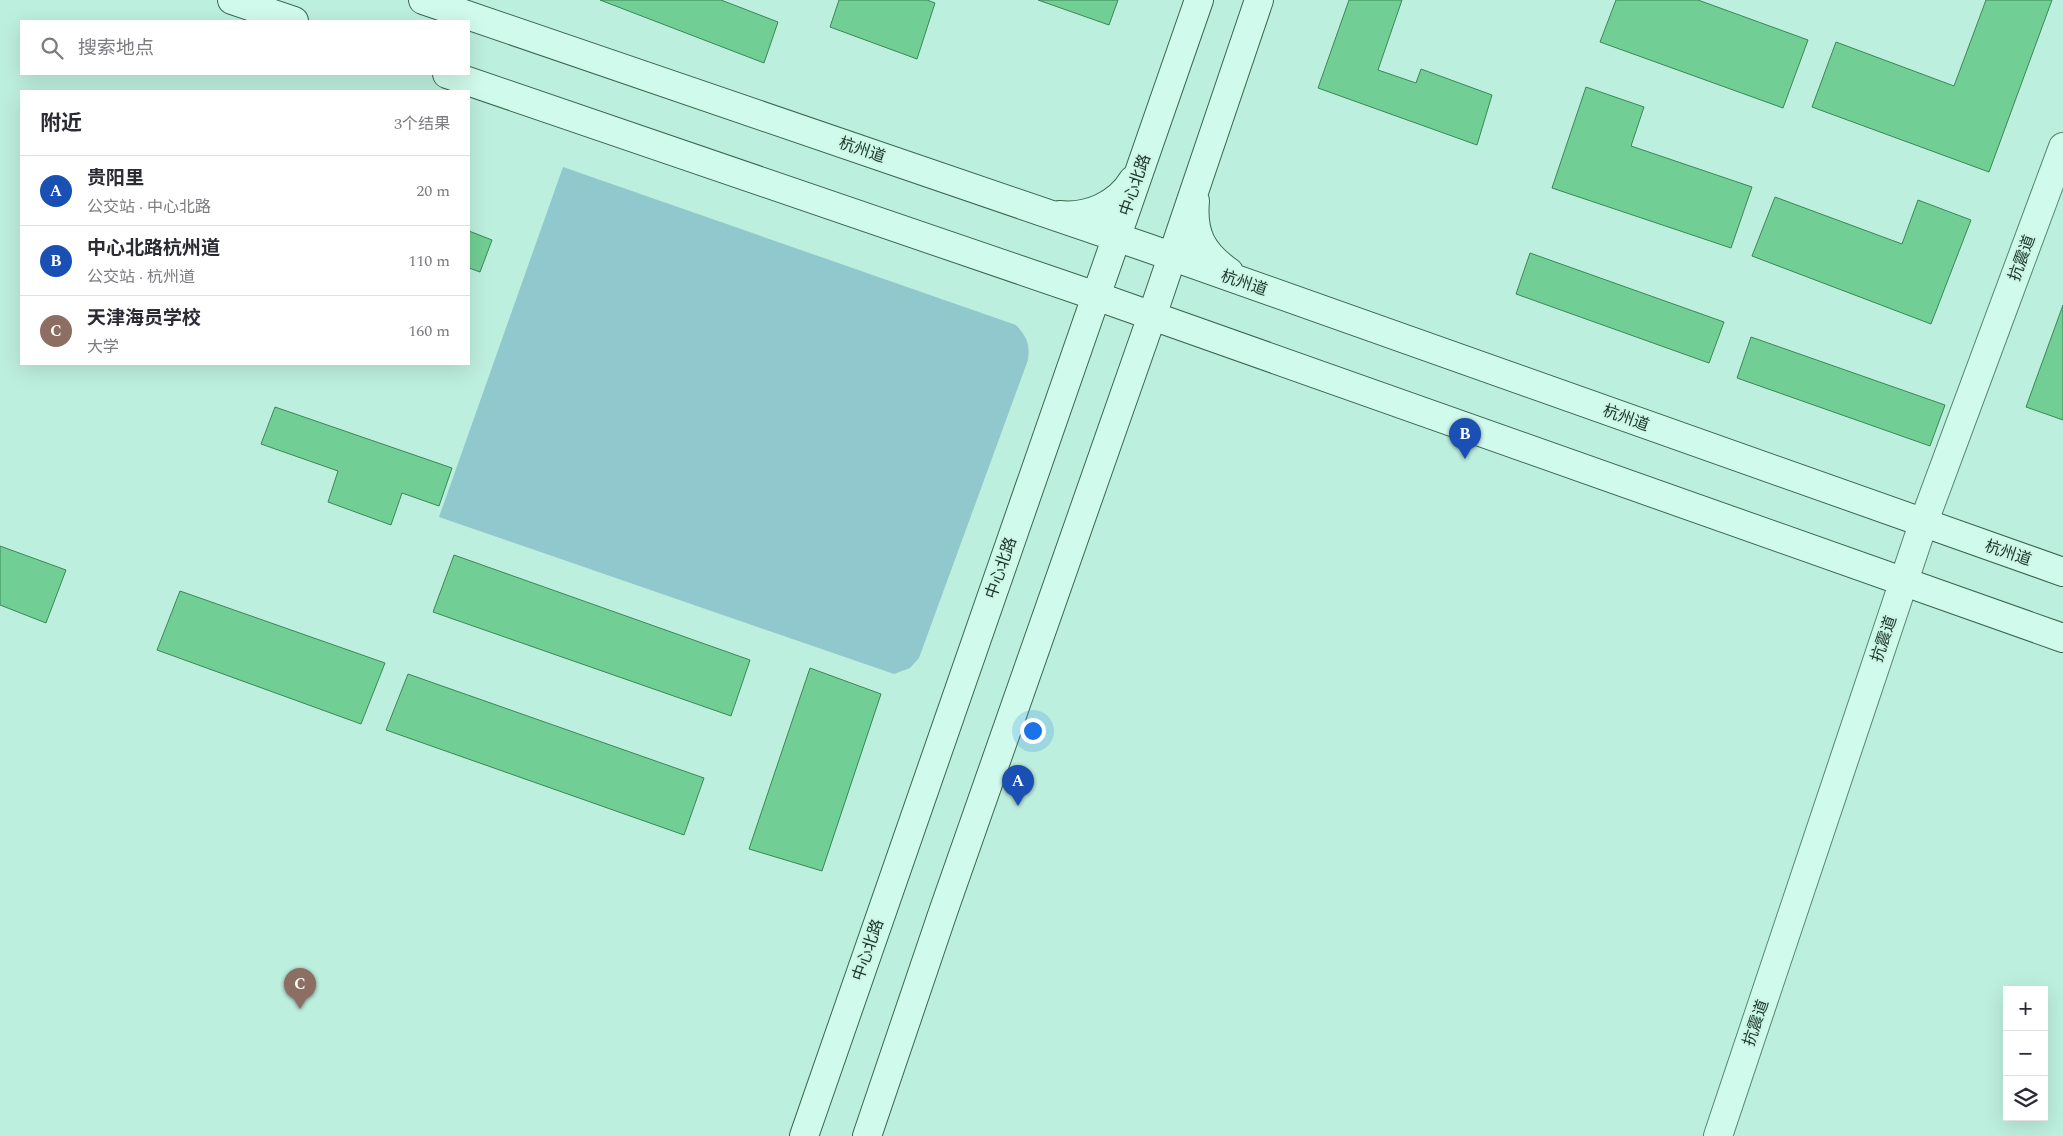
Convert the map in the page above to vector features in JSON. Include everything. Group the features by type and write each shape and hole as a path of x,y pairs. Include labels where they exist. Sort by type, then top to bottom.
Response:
{"main road":[{"path":"232,0 291,20"},
{"name":"杭州道","path":"424,0 1116,238 1155,265 1252,285 2063,572"},
{"name":"中心北路","path":"804,1136 1076,354 1105,300 1106,270 1116,238 1199,0"},
{"path":"1105,300 1136,289 1155,265 1198,179 1259,0"},
{"path":"450,75 1152,316 2063,638"},
{"name":"抗震道","path":"1718,1136 1923,524 2063,147"},
{"path":"1044,213 1079,214 1106,206 1120,198 1142,166"},
{"path":"1142,166 1138,209 1155,265 1187,316 1237,346"},
{"path":"1198,179 1195,204 1196,229 1204,250 1220,266 1252,285"},
{"path":"1021,271 1066,276 1080,275 1106,270 1133,258 1155,265"},
{"path":"867,1136 946,903 1152,316 1155,265"}],"shaded area":[{"path":"563,167 1016,325 1023,333 1029,349 1028,360 919,658 910,668 894,674 439,517"}],"building":[{"path":"600,0 721,0 778,22 764,63"},
{"path":"839,0 927,0 935,3 917,59 830,27"},
{"path":"1038,0 1118,0 1109,25"},
{"path":"1349,0 1402,0 1378,70 1416,83 1421,69 1492,95 1477,145 1318,88"},
{"path":"1616,0 1698,0 1808,40 1783,108 1600,42"},
{"path":"1986,0 2052,0 1989,172 1812,107 1836,42 1954,86"},
{"path":"1586,87 1644,107 1631,146 1752,187 1731,248 1552,188"},
{"path":"1775,197 1902,244 1918,200 1971,220 1931,324 1752,256"},
{"path":"470,231 492,240 480,272 470,268"},
{"path":"1530,253 1724,322 1709,363 1516,294"},
{"path":"2063,305 2063,420 2026,407"},
{"path":"1751,337 1945,405 1930,446 1737,378"},
{"path":"275,407 452,468 439,506 402,493 391,525 328,502 338,471 261,444"},
{"path":"0,546 66,570 46,623 0,605"},
{"path":"454,555 750,660 731,716 433,612"},
{"path":"180,591 385,663 361,724 157,650"},
{"path":"810,668 881,694 822,871 749,849"},
{"path":"408,674 704,778 684,835 386,730"}],"place":[{"name":"中心北路杭州道","path":"1465,459"},
{"name":"贵阳里","path":"1018,806"},
{"name":"天津海员学校","path":"300,1009"}]}
